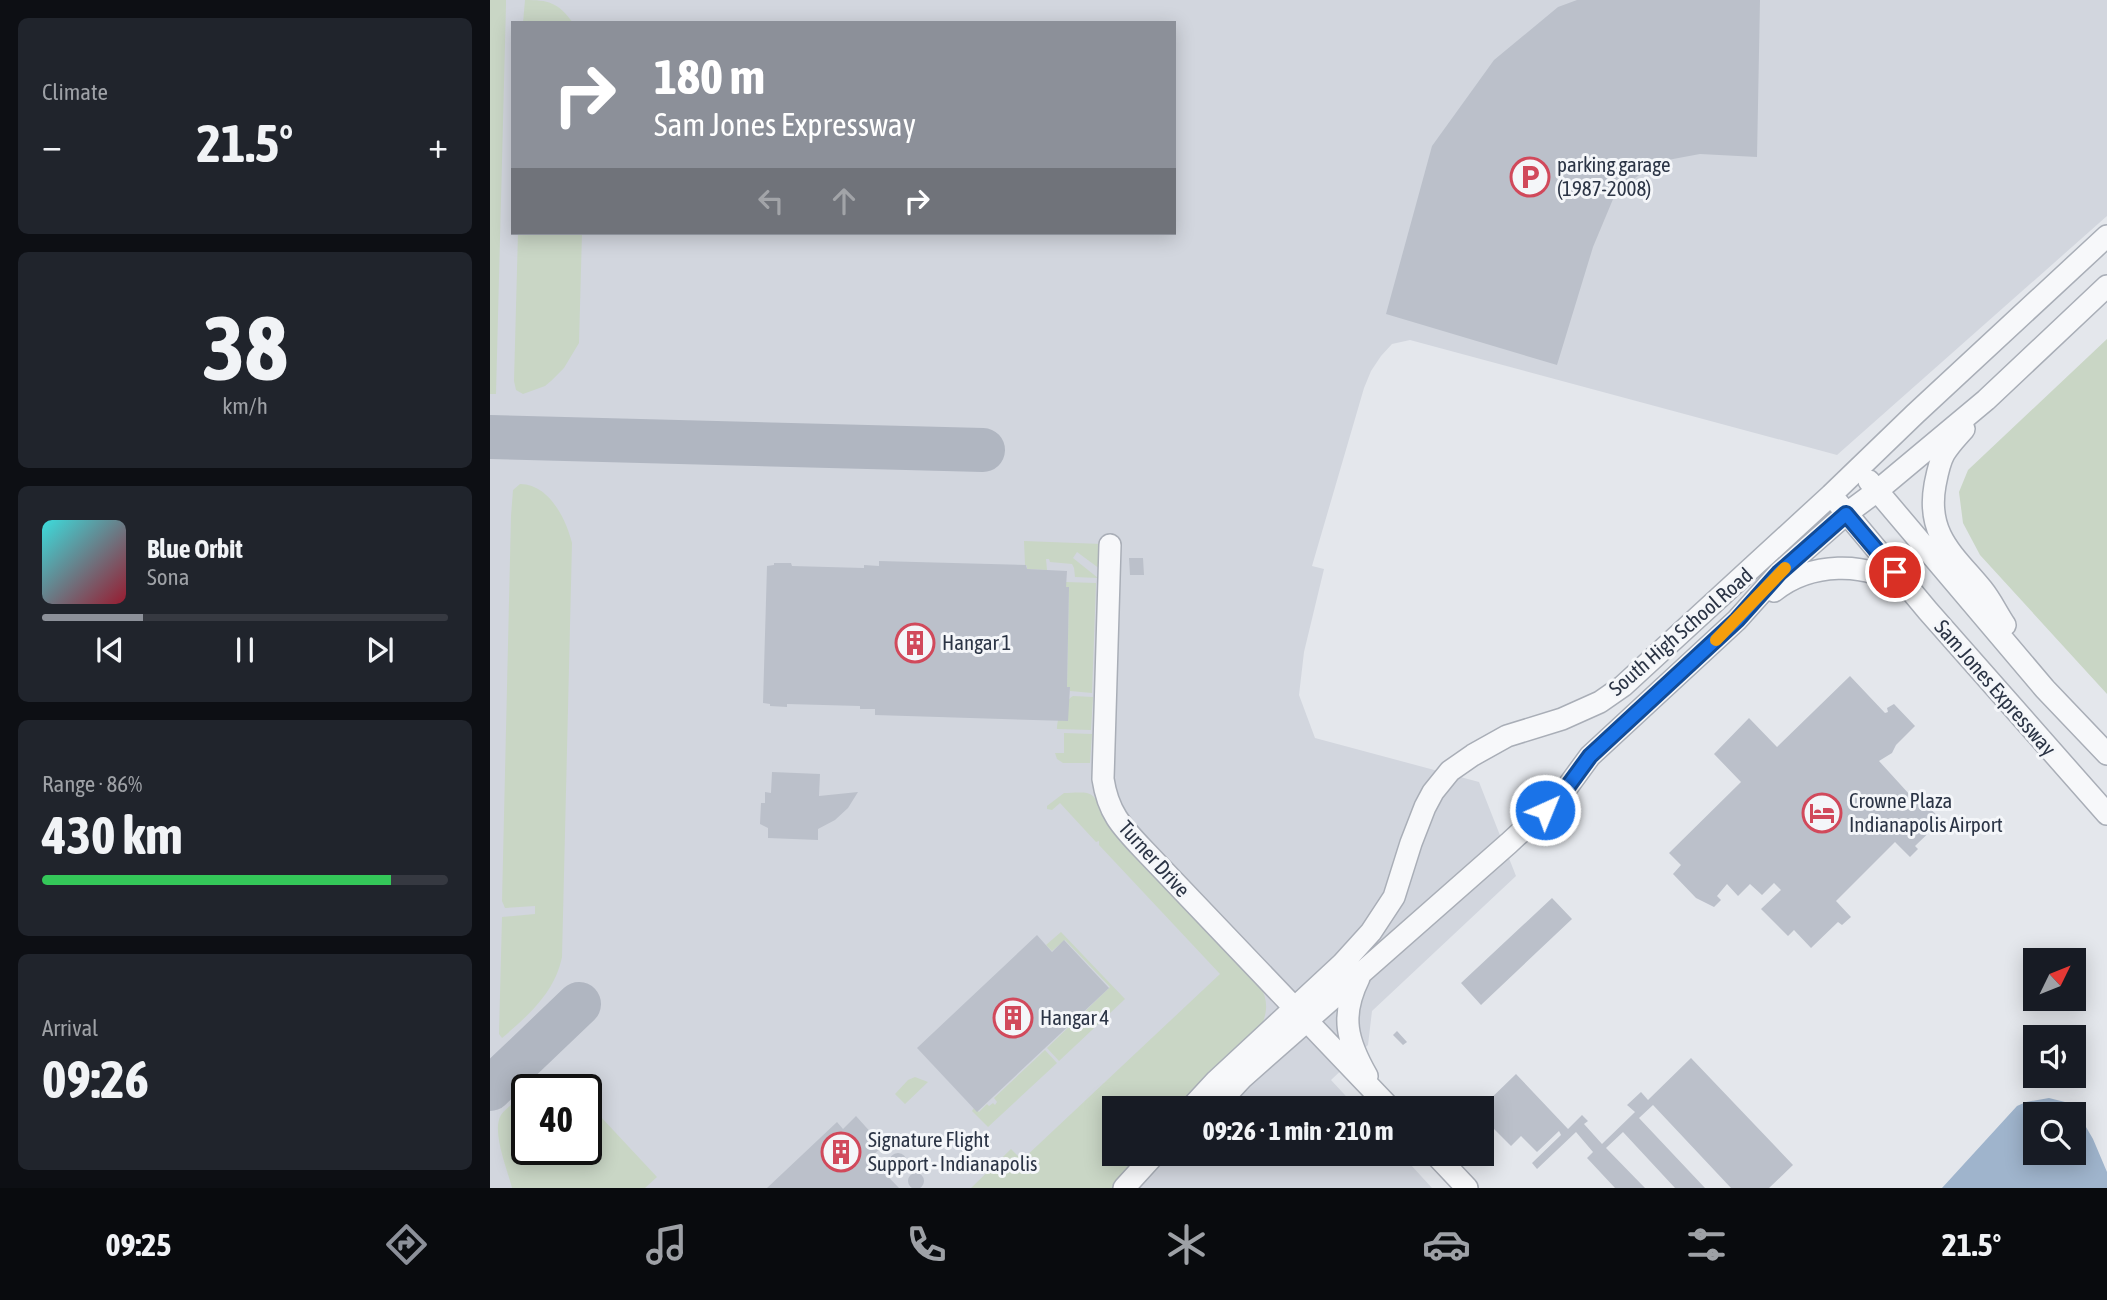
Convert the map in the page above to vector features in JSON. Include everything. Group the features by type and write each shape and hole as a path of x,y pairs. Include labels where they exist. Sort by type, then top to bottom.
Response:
{"street":[{"name":"South High School Road","path":"1300,1015 1386,911 1400,882 1424,807 1450,771 1507,736 1562,719 1600,702 1623,686 2107,236"},
{"name":"South High School Road","path":"1300,1015 1362,972 1509,843 1563,793 1590,756 1737,620 1779,573 1846,514 1986,400 2107,286"},
{"path":"1986,400 1943,455 1934,491 1937,526 1942,540 1983,590 2045,689"},
{"name":"Sam Jones Expressway","path":"1859,469 2045,689 2107,754"},
{"name":"Sam Jones Expressway","path":"1831,495 1928,611 2107,814"},
{"name":"Turner Drive","path":"1110,545 1103,779 1107,799 1118,823 1300,1015"},
{"path":"1737,620 1791,579 1840,568 1868,572 1894,582 1928,611"},
{"path":"1362,972 1352,991 1346,1025 1361,1065 1380,1096"},
{"path":"1300,1015 1378,1096"},
{"path":"1203,1096 1216,1081 1300,1015"},
{"path":"1225,1096 1300,1015"},
{"path":"1124,1188 1145,1166"},
{"path":"1446,1166 1467,1188"}],"shaded area":[{"path":"490,0 2107,0 2107,216 1837,455 1410,340 1392,344 1371,371 1312,566 1324,569 1304,652 1299,695 1315,738 1479,782 1516,876 1372,1011 1368,1045 1331,1080 1346,1096 1102,1096 1102,1166 1412,1166 1432,1188 490,1188"}],"green space":[{"path":"490,0 506,0 496,394 490,394"},
{"path":"525,0 557,6 571,21 523,21"},
{"path":"518,235 582,235 579,343 564,368 545,386 523,394 516,390 514,381"},
{"path":"2107,339 2107,694 1980,555 1963,523 1959,492 1968,470"},
{"path":"520,484 540,490 548,496 561,514 572,543 562,957 559,970 540,1002 502,1038 499,1034 502,917 535,914 535,906 505,908 502,901 511,516 513,490"},
{"path":"1024,541 1102,544 1100,569 1077,552 1073,558 1098,578 1075,577 1072,564 1050,562 1049,559 1046,559 1047,570 1027,569"},
{"path":"1066,582 1096,583 1092,693 1070,691 1067,687 1069,588 1066,587"},
{"path":"1073,696 1093,697 1091,730 1057,729 1062,710"},
{"path":"1064,733 1092,734 1090,763 1063,763 1057,759 1055,753 1064,753"},
{"path":"1064,793 1087,793 1095,798 1113,830 1260,985 1266,1001 1265,1016 1261,1027 1195,1096 1102,1096 1102,1166 1131,1166 1112,1188 971,1188 1011,1149 1022,1160 1220,974 1099,845 1099,841 1096,842 1060,803 1052,810 1047,809 1047,806"},
{"path":"1061,932 1125,999 1059,1061 1047,1048 1110,987 1065,940 1052,951 1046,945"},
{"path":"1045,1050 1057,1063 988,1127 972,1111 974,1108 979,1112 987,1104 995,1105 997,1102 994,1098"},
{"path":"915,1077 928,1082 905,1104 895,1094 908,1080"},
{"path":"511,1106 511,1165 602,1165 602,1118 657,1177 645,1188 512,1188 499,1141 498,1122"}],"water":[{"path":"2049,1098 2065,1102 2026,1102"},
{"path":"2023,1103 2023,1165 2086,1165 2086,1127 2107,1172 2107,1188 1942,1188 2017,1106"}],"building":[{"name":"parking garage (1987-2008)","path":"1577,0 1760,0 1757,157 1700,154 1657,162 1616,192 1593,247 1557,365 1386,314 1432,146 1494,60 1558,7"},
{"path":"1129,558 1143,558 1144,575 1130,575"},
{"name":"Hangar 1","path":"879,561 1026,565 1027,569 1067,571 1067,687 1070,687 1068,721 875,715 875,709 860,709 860,706 787,704 787,707 763,703 767,566 774,563 791,563 792,566 864,568 864,565 879,566"},
{"name":"Crowne Plaza Indianapolis Airport","path":"1850,676 1885,713 1888,712 1887,708 1894,704 1915,726 1896,745 1892,753 1879,761 1920,806 1924,803 1942,820 1915,846 1918,849 1910,857 1895,842 1836,901 1851,917 1842,925 1838,922 1811,948 1794,930 1788,936 1761,909 1781,890 1774,883 1762,895 1750,884 1738,896 1727,884 1717,896 1721,900 1714,907 1696,898 1673,874 1681,865 1669,853 1741,782 1714,754 1749,718 1777,747"},
{"path":"772,772 820,774 819,796 858,792 848,808 835,820 818,829 818,840 768,838 768,828 760,824 761,803 765,803 765,792 771,793"},
{"path":"1552,898 1572,919 1481,1005 1461,983"},
{"name":"Hangar 4","path":"1037,935 1052,952 1064,940 1109,988 977,1112 917,1048"},
{"path":"1397,1031 1407,1042 1403,1045 1393,1035"},
{"path":"1691,1058 1793,1165 1769,1188 1731,1188 1653,1105 1639,1118 1705,1188 1675,1188 1623,1132 1606,1148 1645,1188 1615,1188 1587,1158 1593,1152 1576,1132 1537,1169 1532,1163 1561,1135 1559,1131 1537,1152 1521,1136 1511,1146 1494,1129 1493,1096 1516,1074 1568,1129 1582,1115 1588,1121 1584,1124 1602,1144 1635,1112 1627,1105 1641,1092 1648,1100"},
{"name":"Signature Flight Support - Indianapolis","path":"856,1116 883,1146 870,1158 899,1188 767,1188 837,1122 843,1129"},
{"path":"898,1153 904,1156 907,1162 904,1168 898,1171 892,1168 889,1162 892,1156"},
{"path":"913,1173 919,1173 924,1181 922,1187 913,1189 908,1184 908,1178"}],"taxiway":[{"path":"490,437 983,450"},
{"path":"490,1089 579,1004"}],"slow traffic":[{"path":"1716,640 1785,568"}],"place":[{"name":"parking garage (1987-2008)","path":"1530,177"},
{"name":"Hangar 1","path":"915,643"},
{"name":"Crowne Plaza Indianapolis Airport","path":"1822,813"},
{"name":"Hangar 4","path":"1013,1018"},
{"name":"Signature Flight Support - Indianapolis","path":"841,1152"}],"route":[{"path":"1545,810 1563,793 1590,756 1737,620 1779,573 1846,514 1895,572"}]}
